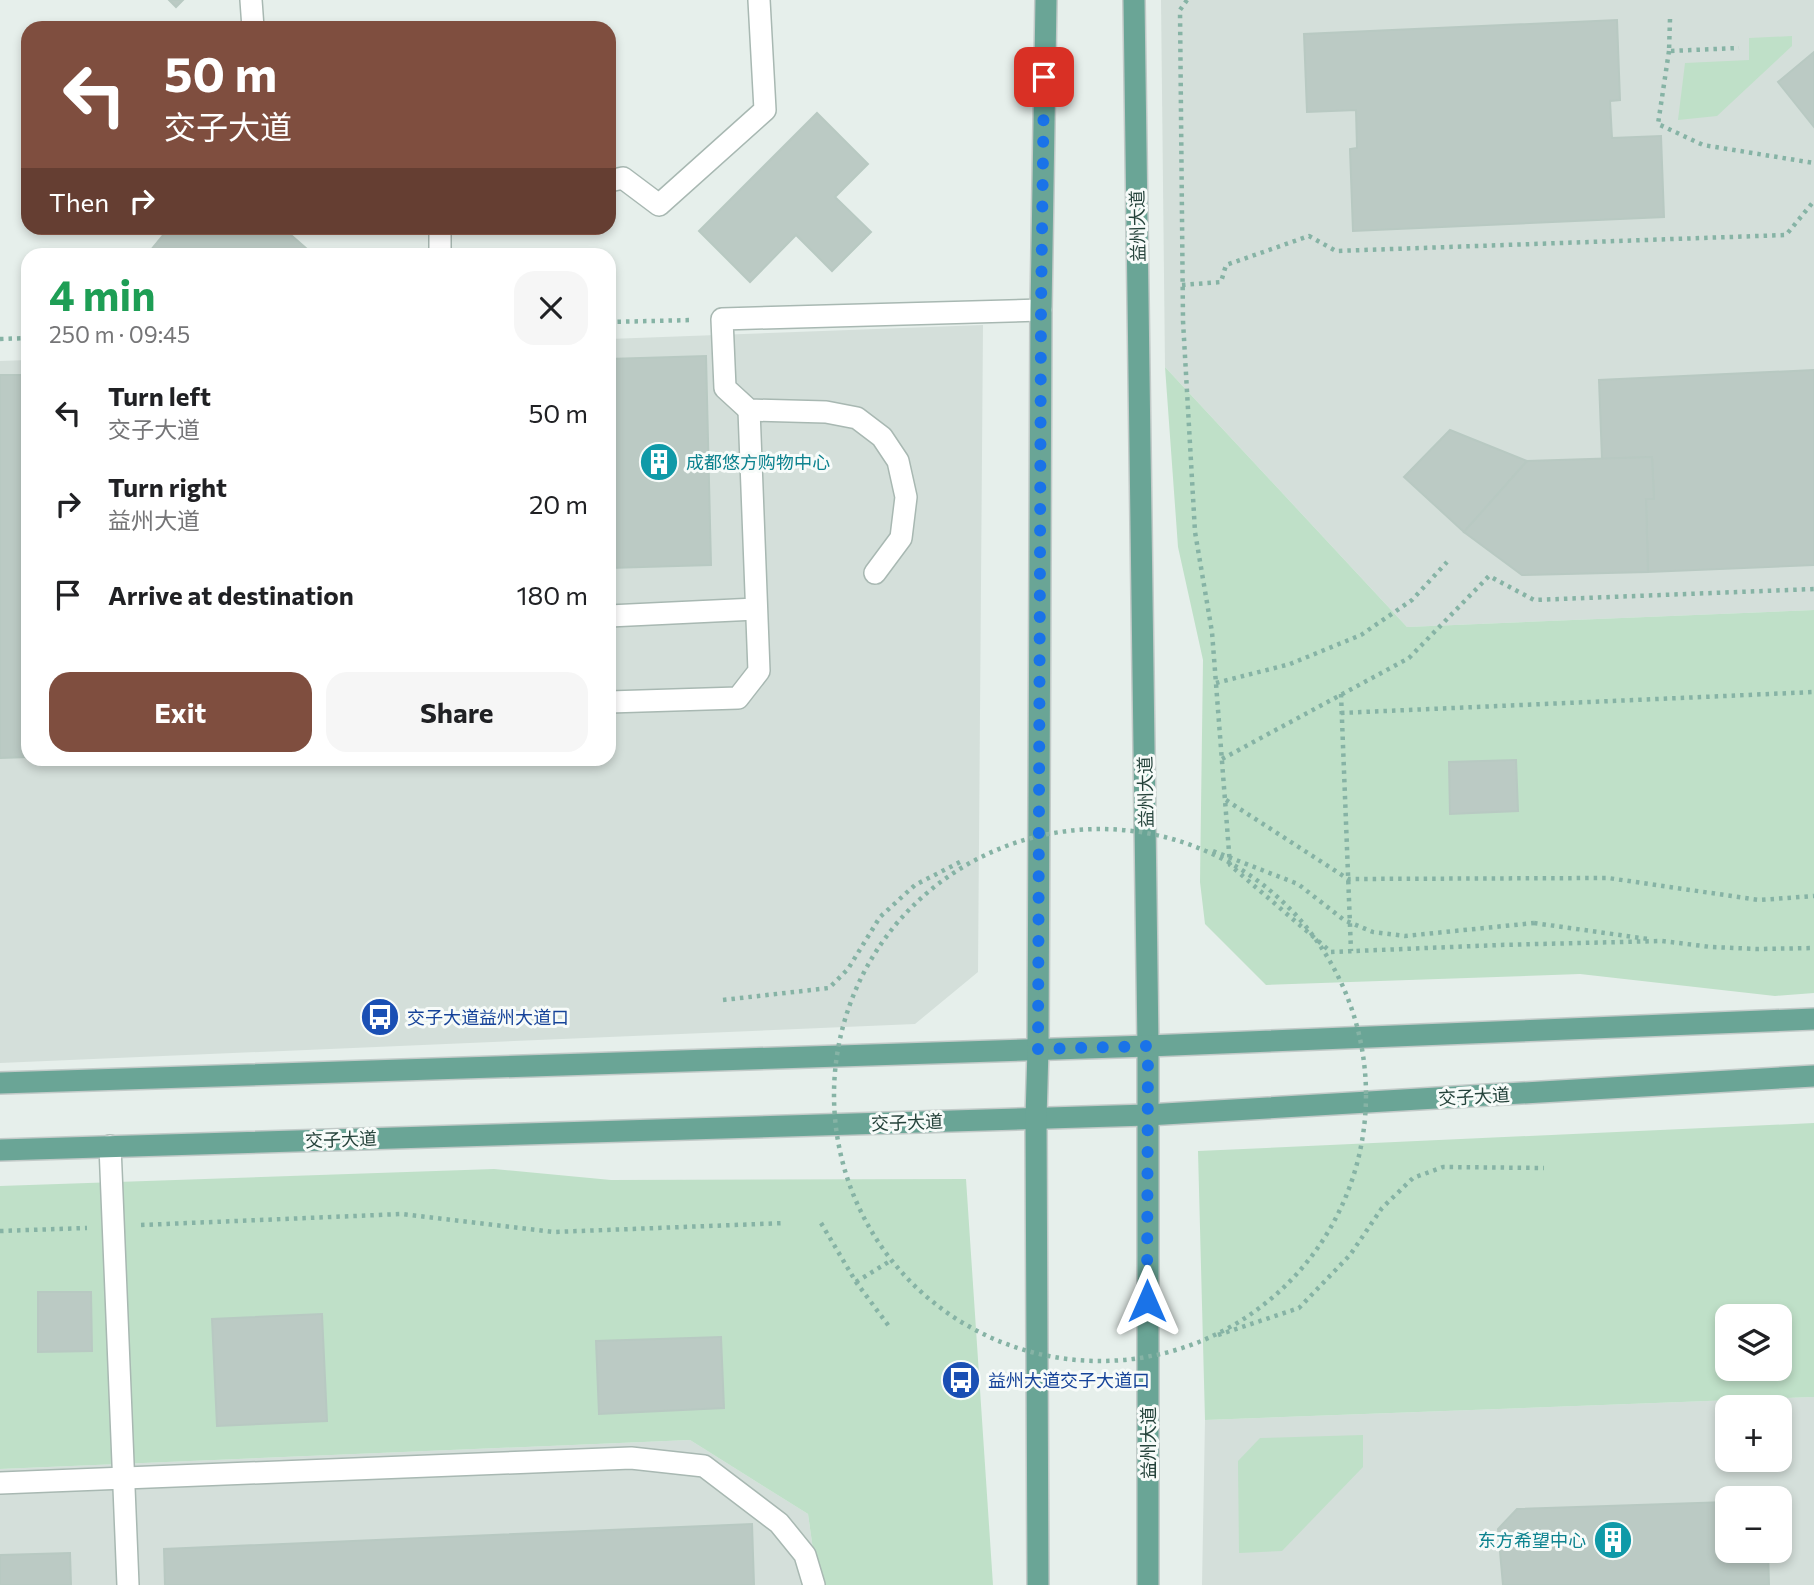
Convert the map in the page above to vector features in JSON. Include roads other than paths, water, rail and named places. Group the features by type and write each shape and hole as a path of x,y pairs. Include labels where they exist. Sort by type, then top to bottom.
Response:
{"main road":[{"path":"1038,1585 1036,1118 1041,310 1046,0"},
{"name":"益州大道","path":"1134,0 1148,1046 1148,1585"},
{"path":"0,1083 1148,1046 1814,1019"},
{"name":"交子大道","path":"0,1150 1147,1115 1814,1076"}],"street":[{"path":"251,0 252,21"},
{"path":"616,180 623,178 659,205 765,110 759,0"},
{"path":"875,573 901,538 906,497 898,461 881,437 857,418 826,412 749,410 725,388 722,319 1041,310"},
{"path":"616,702 738,698 759,671 749,410"},
{"path":"616,616 756,609"},
{"path":"110,1146 128,1585"},
{"path":"0,1483 631,1458 704,1466 779,1523 805,1555 814,1585"}],"place":[{"name":"成都悠方购物中心","path":"659,462"},
{"name":"交子大道益州大道口","path":"380,1017"},
{"name":"益州大道交子大道口","path":"961,1380"},
{"name":"东方希望中心","path":"1613,1540"}]}
